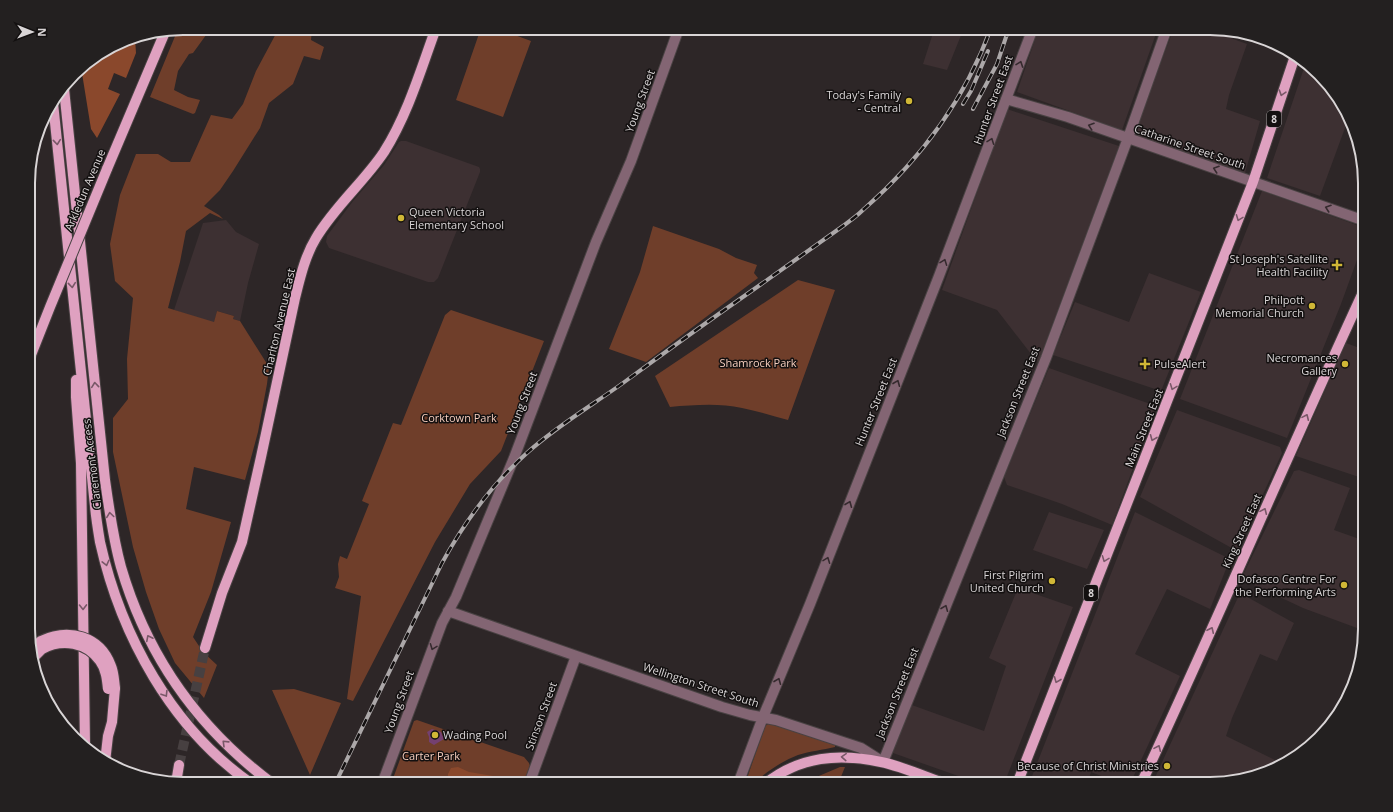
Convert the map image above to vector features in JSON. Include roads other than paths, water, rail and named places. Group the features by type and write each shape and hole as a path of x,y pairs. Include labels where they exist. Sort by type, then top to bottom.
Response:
{"main road":[{"name":"Charlton Avenue East","path":"205,648 222,592 242,542 295,298 308,256 321,230 341,204 375,165 385,150 408,104 433,35"},
{"name":"Arkledun Avenue","path":"35,345 163,36"},
{"name":"Main Street East","path":"1020,777 1253,182 1293,61"},
{"name":"Claremont Access","path":"65,95 105,480 111,524 120,566 131,598 146,633 161,662 178,689 216,734 253,769 264,777"},
{"name":"Claremont Access","path":"54,111 95,506 100,541 108,572 118,603 142,658 168,700 206,745 243,777"},
{"name":"King Street East","path":"1144,777 1358,303"},
{"path":"77,330 76,397 81,463 85,739"},
{"path":"36,647 41,645 63,642 75,644 86,648 101,662 112,688 105,722 108,736 105,755"},
{"path":"37,652 41,645"},
{"path":"774,777 780,772 795,766 824,758 840,757 883,762"},
{"name":"Wellington Street South","path":"883,762 926,777"},
{"path":"177,777 179,765"}],"street":[{"name":"Young Street","path":"385,777 439,630 456,597 514,458 592,253 633,155 677,35"},
{"name":"Hunter Street East","path":"741,777 763,717 810,604 931,298 1030,35"},
{"name":"Jackson Street East","path":"883,762 1046,358 1128,138 1164,35"},
{"name":"Catharine Street South","path":"1006,100 1052,112 1358,219"},
{"name":"Wellington Street South","path":"448,611 722,706 750,715 776,720 861,748 883,762"},
{"name":"Stinson Street","path":"532,777 576,656"}],"tunnel":[{"path":"179,765 205,648"}],"railway":[{"path":"338,777 442,563 460,532 491,490 515,464 551,433 861,212 904,170 939,127 968,79 988,35"},
{"path":"973,109 997,64 1007,35"},
{"path":"963,104 971,91 988,51"}],"place":[{"name":"Today's Family - Central","path":"909,101"},
{"name":"Queen Victoria Elementary School","path":"401,218"},
{"name":"St Joseph's Satellite Health Facility","path":"1337,265"},
{"name":"Philpott Memorial Church","path":"1312,306"},
{"name":"PulseAlert","path":"1145,364"},
{"name":"Necromances Gallery","path":"1345,364"},
{"name":"First Pilgrim United Church","path":"1052,581"},
{"name":"Dofasco Centre For the Performing Arts","path":"1344,585"},
{"name":"Wading Pool","path":"435,735"},
{"name":"Because of Christ Ministries","path":"1167,766"}],"park label":[{"name":"Shamrock Park","path":"758,363"},
{"name":"Corktown Park","path":"459,418"},
{"name":"Carter Park","path":"431,756"}]}
